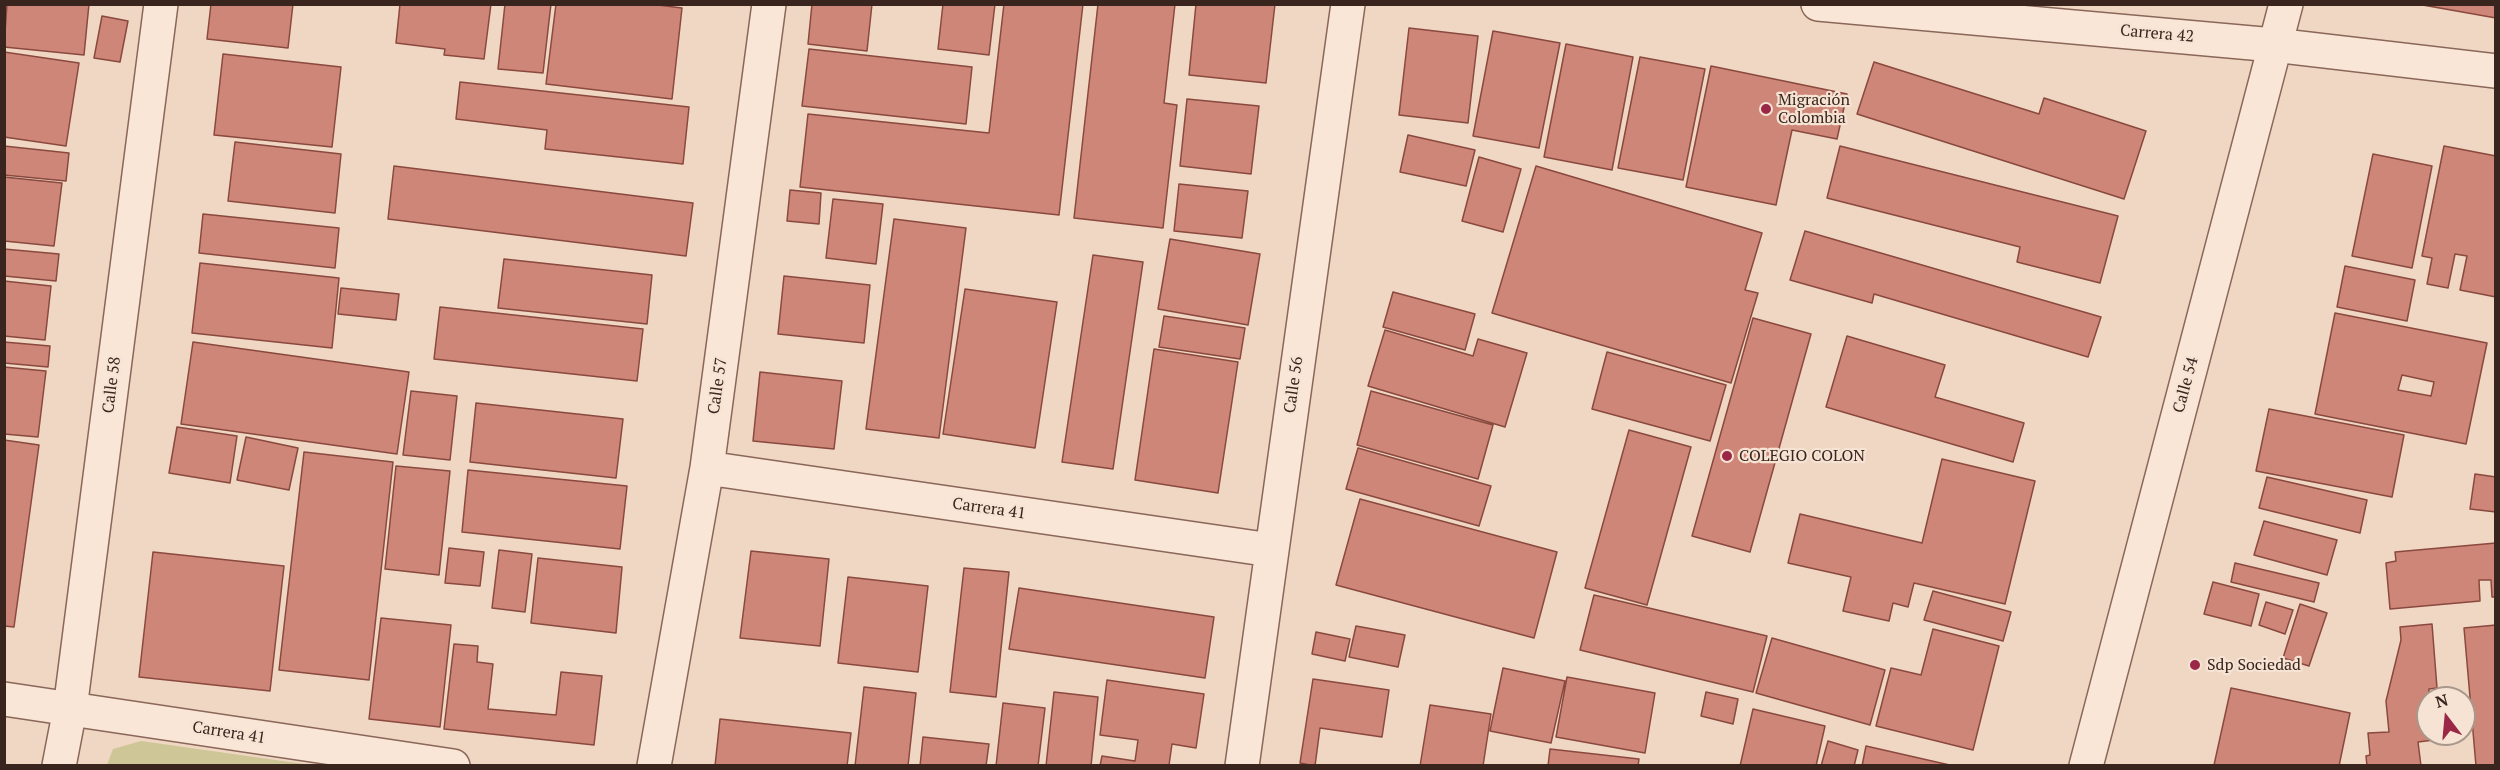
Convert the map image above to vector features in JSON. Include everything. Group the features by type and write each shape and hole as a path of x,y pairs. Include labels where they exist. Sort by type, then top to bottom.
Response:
{"street":[{"name":"Calle 58","path":"59,765 70,709 161,4"},
{"name":"Calle 57","path":"654,765 707,468 769,4"},
{"name":"Calle 56","path":"1242,765 1348,4"},
{"name":"Carrera 42","path":"1818,4 1923,9 2496,70"},
{"name":"Calle 54","path":"2086,765 2286,4"},
{"name":"Carrera 41","path":"707,468 1271,550"},
{"name":"Carrera 41","path":"4,699 453,765"}],"shaded area":[{"path":"141,741 311,765 107,765 113,749"}],"building":[{"path":"7,4 89,4 84,55 4,47"},
{"path":"211,4 293,4 288,48 207,39"},
{"path":"400,4 491,4 484,59 444,55 445,49 396,43"},
{"path":"505,4 551,4 543,73 498,69"},
{"path":"556,4 650,4 682,8 672,99 546,84"},
{"path":"812,4 872,4 867,51 808,44"},
{"path":"943,4 995,4 989,55 938,49"},
{"path":"1004,4 1083,4 1059,215 800,187 808,114 989,133"},
{"path":"1098,4 1175,4 1164,103 1177,105 1163,228 1074,218"},
{"path":"1196,4 1275,4 1266,83 1189,75"},
{"path":"2417,4 2496,4 2496,18"},
{"path":"102,16 128,21 120,62 94,58"},
{"path":"1409,28 1478,36 1468,123 1399,115"},
{"path":"1493,31 1560,43 1539,148 1473,136"},
{"path":"1566,44 1633,57 1612,170 1544,157"},
{"path":"809,49 972,67 966,124 802,106"},
{"path":"4,52 79,63 66,146 4,137"},
{"path":"223,54 341,67 332,147 214,135"},
{"path":"1640,57 1705,69 1683,180 1618,168"},
{"path":"1874,62 2039,114 2044,98 2146,131 2124,199 1857,114"},
{"path":"1711,66 1847,94 1837,139 1792,130 1776,205 1686,187"},
{"path":"460,82 689,107 683,164 545,149 547,130 456,119"},
{"path":"1187,99 1259,106 1251,174 1180,166"},
{"path":"1408,135 1475,150 1466,186 1400,172"},
{"path":"235,142 341,154 335,213 228,201"},
{"path":"4,146 69,153 66,181 4,175"},
{"path":"1840,146 2118,216 2100,283 2017,262 2020,247 1827,198"},
{"path":"2444,146 2496,156 2496,297 2460,290 2467,256 2455,254 2448,288 2427,284 2432,258 2422,256"},
{"path":"2373,154 2432,166 2412,268 2352,256"},
{"path":"1479,157 1521,169 1503,232 1462,221"},
{"path":"394,166 693,203 686,256 388,219"},
{"path":"1536,166 1762,233 1745,290 1758,293 1731,383 1492,313"},
{"path":"4,177 62,183 54,246 4,241"},
{"path":"1179,184 1248,191 1242,238 1174,231"},
{"path":"790,190 821,193 819,224 787,221"},
{"path":"833,199 883,204 876,264 826,258"},
{"path":"203,214 339,228 335,268 199,253"},
{"path":"894,219 966,228 939,438 866,429"},
{"path":"1805,231 2101,317 2088,357 1874,294 1872,303 1790,280"},
{"path":"1170,239 1260,254 1248,325 1158,309"},
{"path":"4,249 59,254 56,281 4,276"},
{"path":"1093,255 1143,262 1113,469 1062,462"},
{"path":"504,259 652,275 647,324 498,308"},
{"path":"200,263 339,278 332,348 192,333"},
{"path":"2345,266 2415,280 2407,321 2337,307"},
{"path":"784,276 870,285 864,343 778,334"},
{"path":"4,281 51,286 45,340 4,336"},
{"path":"341,288 399,294 396,320 338,314"},
{"path":"965,289 1057,302 1035,448 943,434"},
{"path":"1393,292 1475,314 1465,350 1383,327"},
{"path":"440,307 643,329 637,381 434,359"},
{"path":"2335,313 2487,343 2466,444 2315,414","holes":["2402,375 2434,382 2431,396 2398,390"]},
{"path":"1164,316 1245,328 1240,359 1159,347"},
{"path":"1753,318 1811,334 1750,552 1692,536"},
{"path":"1385,330 1473,356 1478,339 1527,353 1505,427 1368,386"},
{"path":"1847,336 1945,365 1935,397 2024,423 2013,462 1826,407"},
{"path":"4,342 50,346 48,367 4,363"},
{"path":"193,342 409,372 397,454 181,424"},
{"path":"1154,349 1238,362 1218,493 1135,480"},
{"path":"1607,352 1726,385 1710,441 1592,409"},
{"path":"4,367 46,371 38,437 4,434"},
{"path":"760,372 842,381 834,449 753,441"},
{"path":"411,391 457,396 450,460 403,455"},
{"path":"1371,391 1493,425 1478,479 1357,445"},
{"path":"476,403 623,419 616,478 470,462"},
{"path":"2269,409 2404,435 2392,497 2256,471"},
{"path":"177,427 237,436 230,483 169,473"},
{"path":"1629,430 1691,447 1647,605 1585,588"},
{"path":"246,437 298,448 289,490 237,480"},
{"path":"4,440 39,445 14,627 4,626"},
{"path":"1358,448 1491,486 1479,526 1346,489"},
{"path":"304,452 393,462 369,680 279,670"},
{"path":"1942,459 2035,481 2005,604 1914,583 1908,607 1893,603 1889,621 1843,611 1851,577 1788,563 1800,514 1922,543"},
{"path":"396,466 450,471 439,575 385,569"},
{"path":"468,470 627,486 620,549 462,532"},
{"path":"2475,474 2496,477 2496,512 2470,509"},
{"path":"2267,477 2367,500 2360,533 2259,508"},
{"path":"1360,499 1557,552 1534,638 1336,585"},
{"path":"2264,521 2337,540 2327,575 2254,555"},
{"path":"2496,543 2496,597 2492,597 2491,580 2479,580 2480,601 2390,609 2386,563 2396,561 2395,552"},
{"path":"449,548 484,552 480,586 445,583"},
{"path":"499,550 532,554 525,612 492,608"},
{"path":"751,551 829,559 820,646 740,638"},
{"path":"153,552 284,566 270,691 139,677"},
{"path":"538,558 622,567 616,633 531,623"},
{"path":"2235,563 2319,583 2314,602 2231,582"},
{"path":"964,568 1009,572 996,697 950,692"},
{"path":"848,577 928,586 918,672 838,663"},
{"path":"2213,582 2259,594 2251,626 2204,614"},
{"path":"1019,588 1214,617 1205,678 1009,649"},
{"path":"1933,591 2011,612 2003,641 1924,620"},
{"path":"1594,595 1767,636 1753,692 1580,650"},
{"path":"2266,602 2293,610 2285,634 2259,625"},
{"path":"2300,604 2327,613 2309,666 2283,658"},
{"path":"381,618 451,625 440,727 369,719"},
{"path":"2432,624 2437,686 2416,686 2416,746 2418,746 2421,766 2367,766 2366,756 2370,755 2368,733 2389,732 2386,701 2401,640 2400,627"},
{"path":"2496,625 2496,766 2476,766 2476,686 2469,686 2464,628"},
{"path":"1356,626 1405,635 1398,667 1349,657"},
{"path":"1933,629 1999,646 1973,750 1876,726 1891,668 1921,675"},
{"path":"1316,632 1350,639 1345,661 1312,654"},
{"path":"1772,638 1885,670 1870,725 1756,693"},
{"path":"454,644 478,646 477,662 493,664 488,709 556,715 561,672 602,676 594,745 444,729"},
{"path":"1503,668 1565,681 1551,743 1490,731"},
{"path":"1567,677 1655,693 1645,753 1556,737"},
{"path":"1313,679 1389,690 1382,737 1320,728 1315,766 1300,763"},
{"path":"1107,680 1204,694 1196,748 1172,744 1169,765 1176,766 1100,766 1102,756 1135,761 1138,740 1100,735"},
{"path":"864,687 916,693 908,766 855,766"},
{"path":"2231,688 2350,713 2339,766 2214,765"},
{"path":"1054,692 1098,697 1091,766 1046,766"},
{"path":"1706,692 1738,699 1733,724 1701,716"},
{"path":"1003,703 1045,708 1038,766 996,766"},
{"path":"1430,705 1491,714 1483,766 1420,766"},
{"path":"1753,709 1825,726 1816,766 1740,766"},
{"path":"720,719 851,733 847,766 715,766"},
{"path":"923,737 989,744 986,766 920,766"},
{"path":"1828,741 1858,750 1854,766 1821,766"},
{"path":"1866,746 1954,766 1862,766"},
{"path":"1550,749 1639,759 1638,766 1548,766"}],"place":[{"name":"Migración Colombia","path":"1766,109"},
{"name":"COLEGIO COLON","path":"1727,456"},
{"name":"Sdp Sociedad","path":"2195,665"}]}
